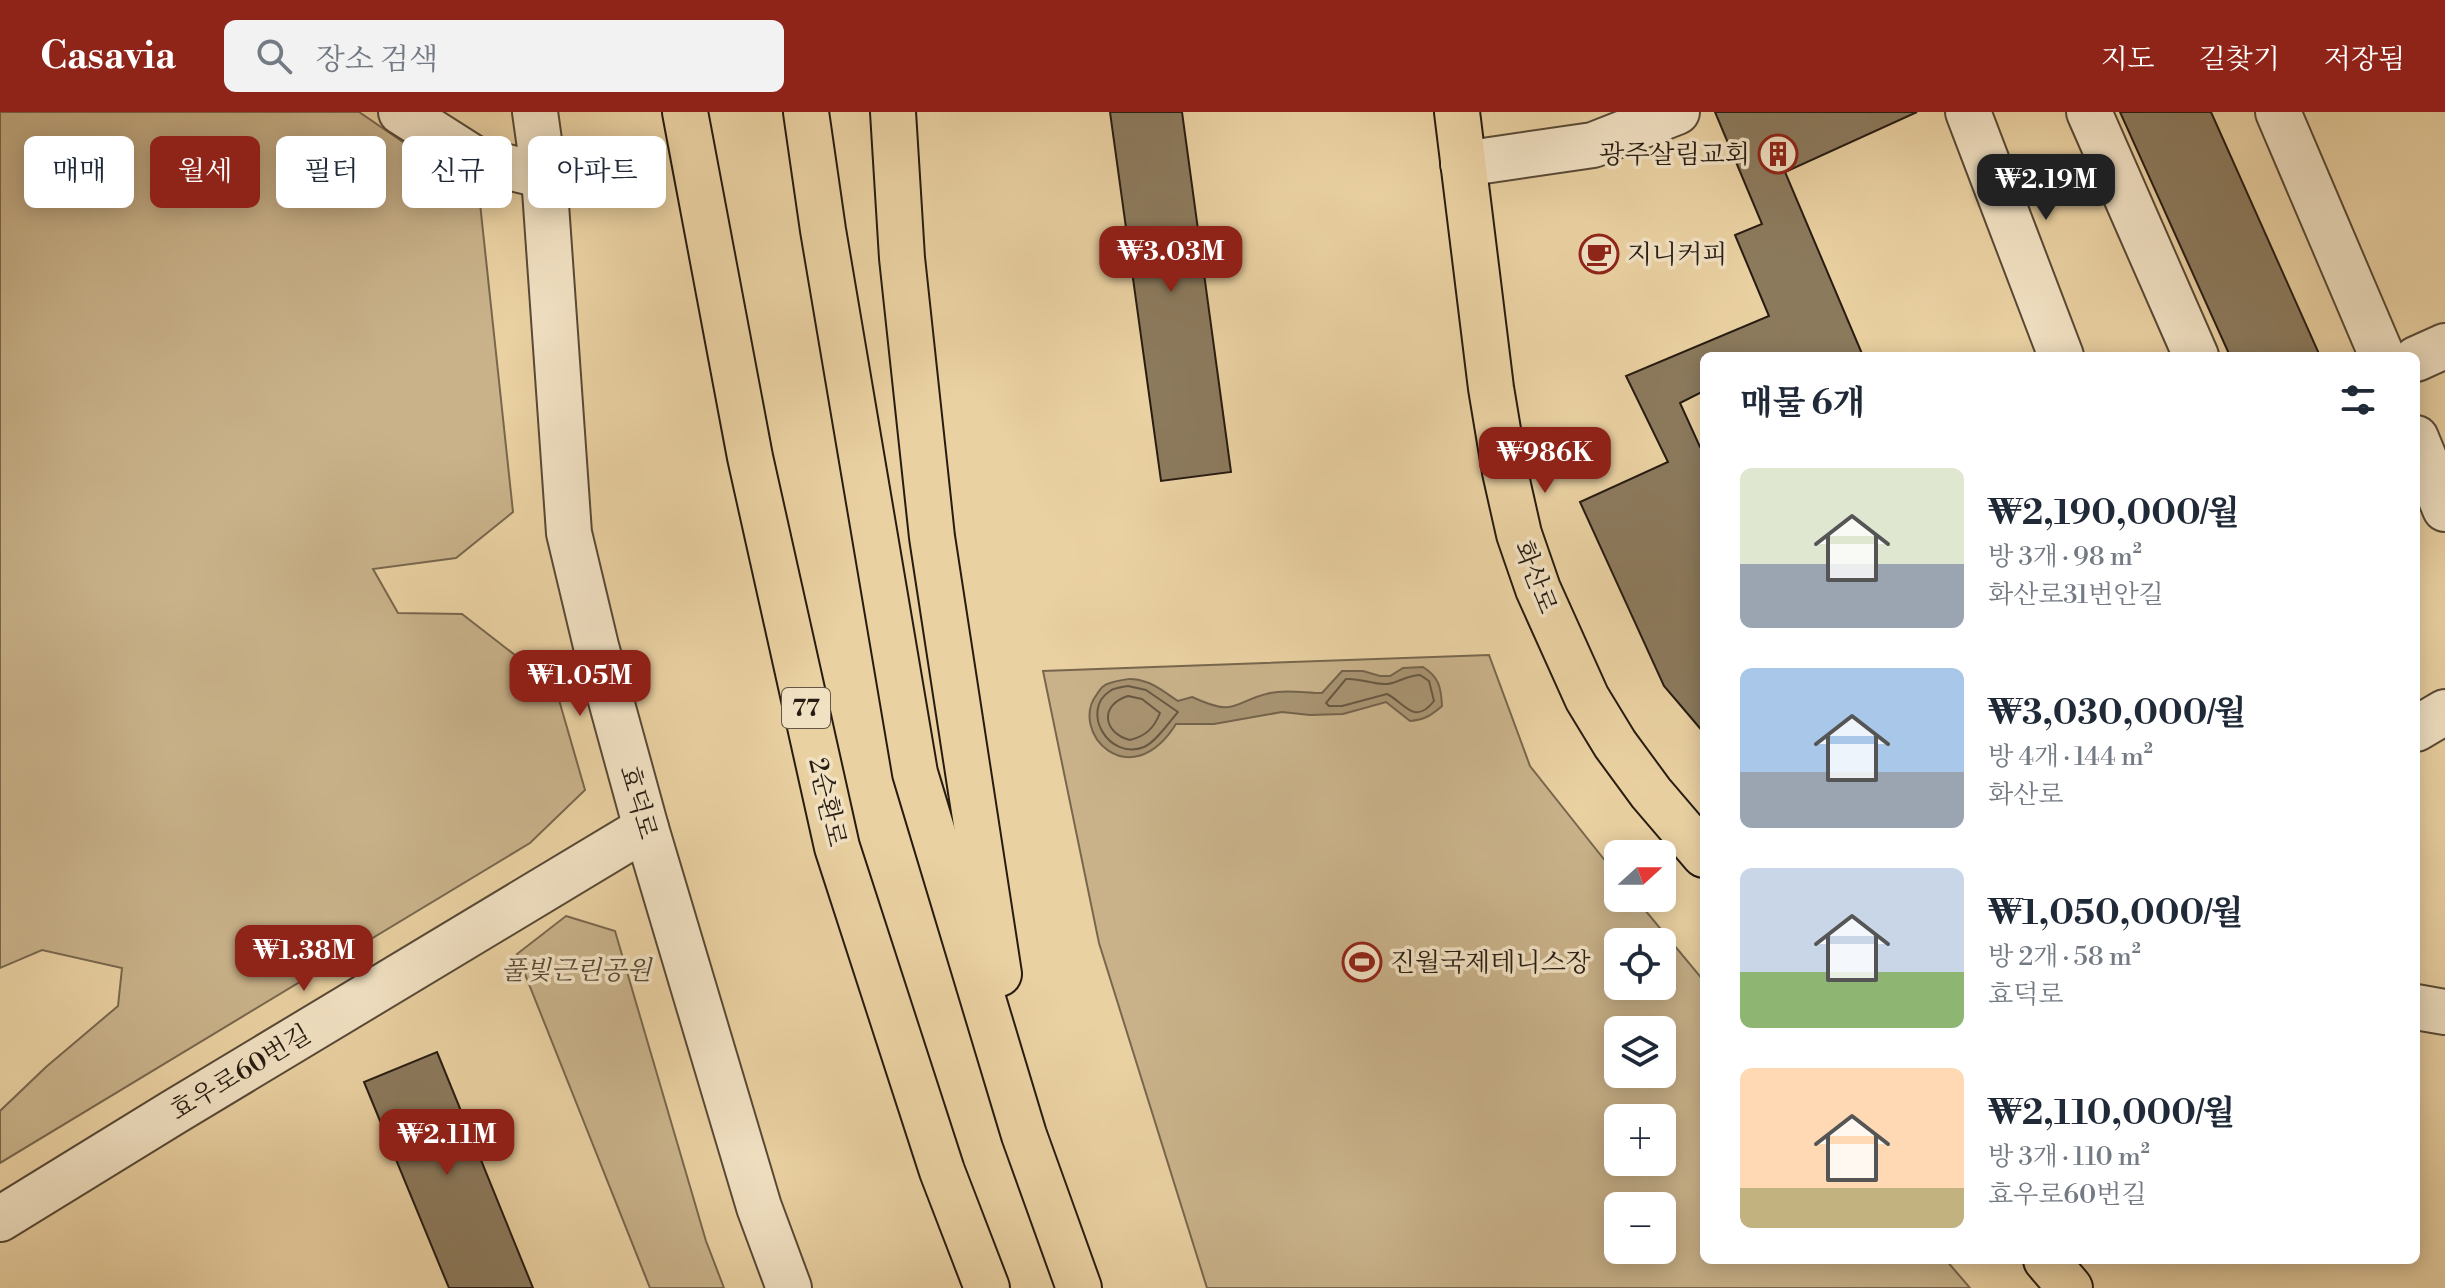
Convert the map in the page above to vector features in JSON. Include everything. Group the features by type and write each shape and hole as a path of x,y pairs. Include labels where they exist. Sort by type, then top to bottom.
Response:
{"main road":[{"name":"2순환로","path":"685,112 750,457 837,847 942,1171 987,1288"},
{"path":"806,112 823,230 915,773 1024,1135 1079,1288"},
{"path":"817,112 823,230"},
{"path":"893,112 902,258 932,537 1024,1135"},
{"name":"화산로","path":"1457,112 1491,388 1519,534 1538,589 1587,698 1615,744 1651,793 1700,850"},
{"path":"2049,1264 2070,1288"}],"street":[{"path":"401,112 475,159 528,172"},
{"name":"효덕로","path":"535,112 538,136"},
{"path":"1463,164 1593,145 1677,112"},
{"path":"1968,112 2059,352"},
{"path":"2089,112 2194,352"},
{"path":"2278,112 2380,352"},
{"name":"효덕로","path":"546,208 569,533 596,646 646,828 759,1207 789,1288"},
{"path":"2420,357 2445,346"},
{"path":"2420,448 2445,509"},
{"path":"2420,727 2445,712"},
{"name":"효우로60번길","path":"0,1219 646,828"},
{"path":"2420,1008 2445,1012"}],"green space":[{"path":"0,112 359,112 402,141 402,208 480,208 513,512 456,558 373,569 398,613 462,614 555,686 585,790 530,843 0,1163 0,1111 118,1006 122,968 42,950 0,968"},
{"name":"진월국제테니스장","path":"1489,655 1530,766 1604,859 1604,912 1647,912 1660,928 1604,928 1604,1000 1676,1000 1676,947 1700,976 1700,1264 1949,1264 1970,1288 1207,1288 1099,943 1043,671"},
{"name":"풀빛근린공원","path":"566,916 615,931 706,1241 724,1288 650,1288 517,954"}],"water":[{"path":"1423,667 1438,683 1442,706 1428,716 1410,721 1386,702 1343,714 1282,712 1214,724 1176,724 1158,745 1140,755 1123,757 1108,751 1097,739 1091,725 1090,709 1097,694 1104,686 1124,680 1137,679 1150,683 1178,701 1192,697 1227,707 1276,692 1322,693 1342,671 1390,676 1403,668"}],"building":[{"path":"1110,112 1182,112 1231,472 1161,481"},
{"path":"1715,112 1917,112 1785,172 1861,352 1700,352 1700,393 1680,403 1700,447 1700,728 1664,686 1580,502 1668,462 1626,376 1769,316 1735,235 1762,224"},
{"path":"2120,112 2211,112 2318,352 2228,352"},
{"path":"437,1052 533,1288 449,1288 364,1082"}],"place":[{"name":"광주살림교회","path":"1778,154"},
{"name":"지니커피","path":"1599,254"},
{"name":"진월국제테니스장","path":"1362,962"}]}
